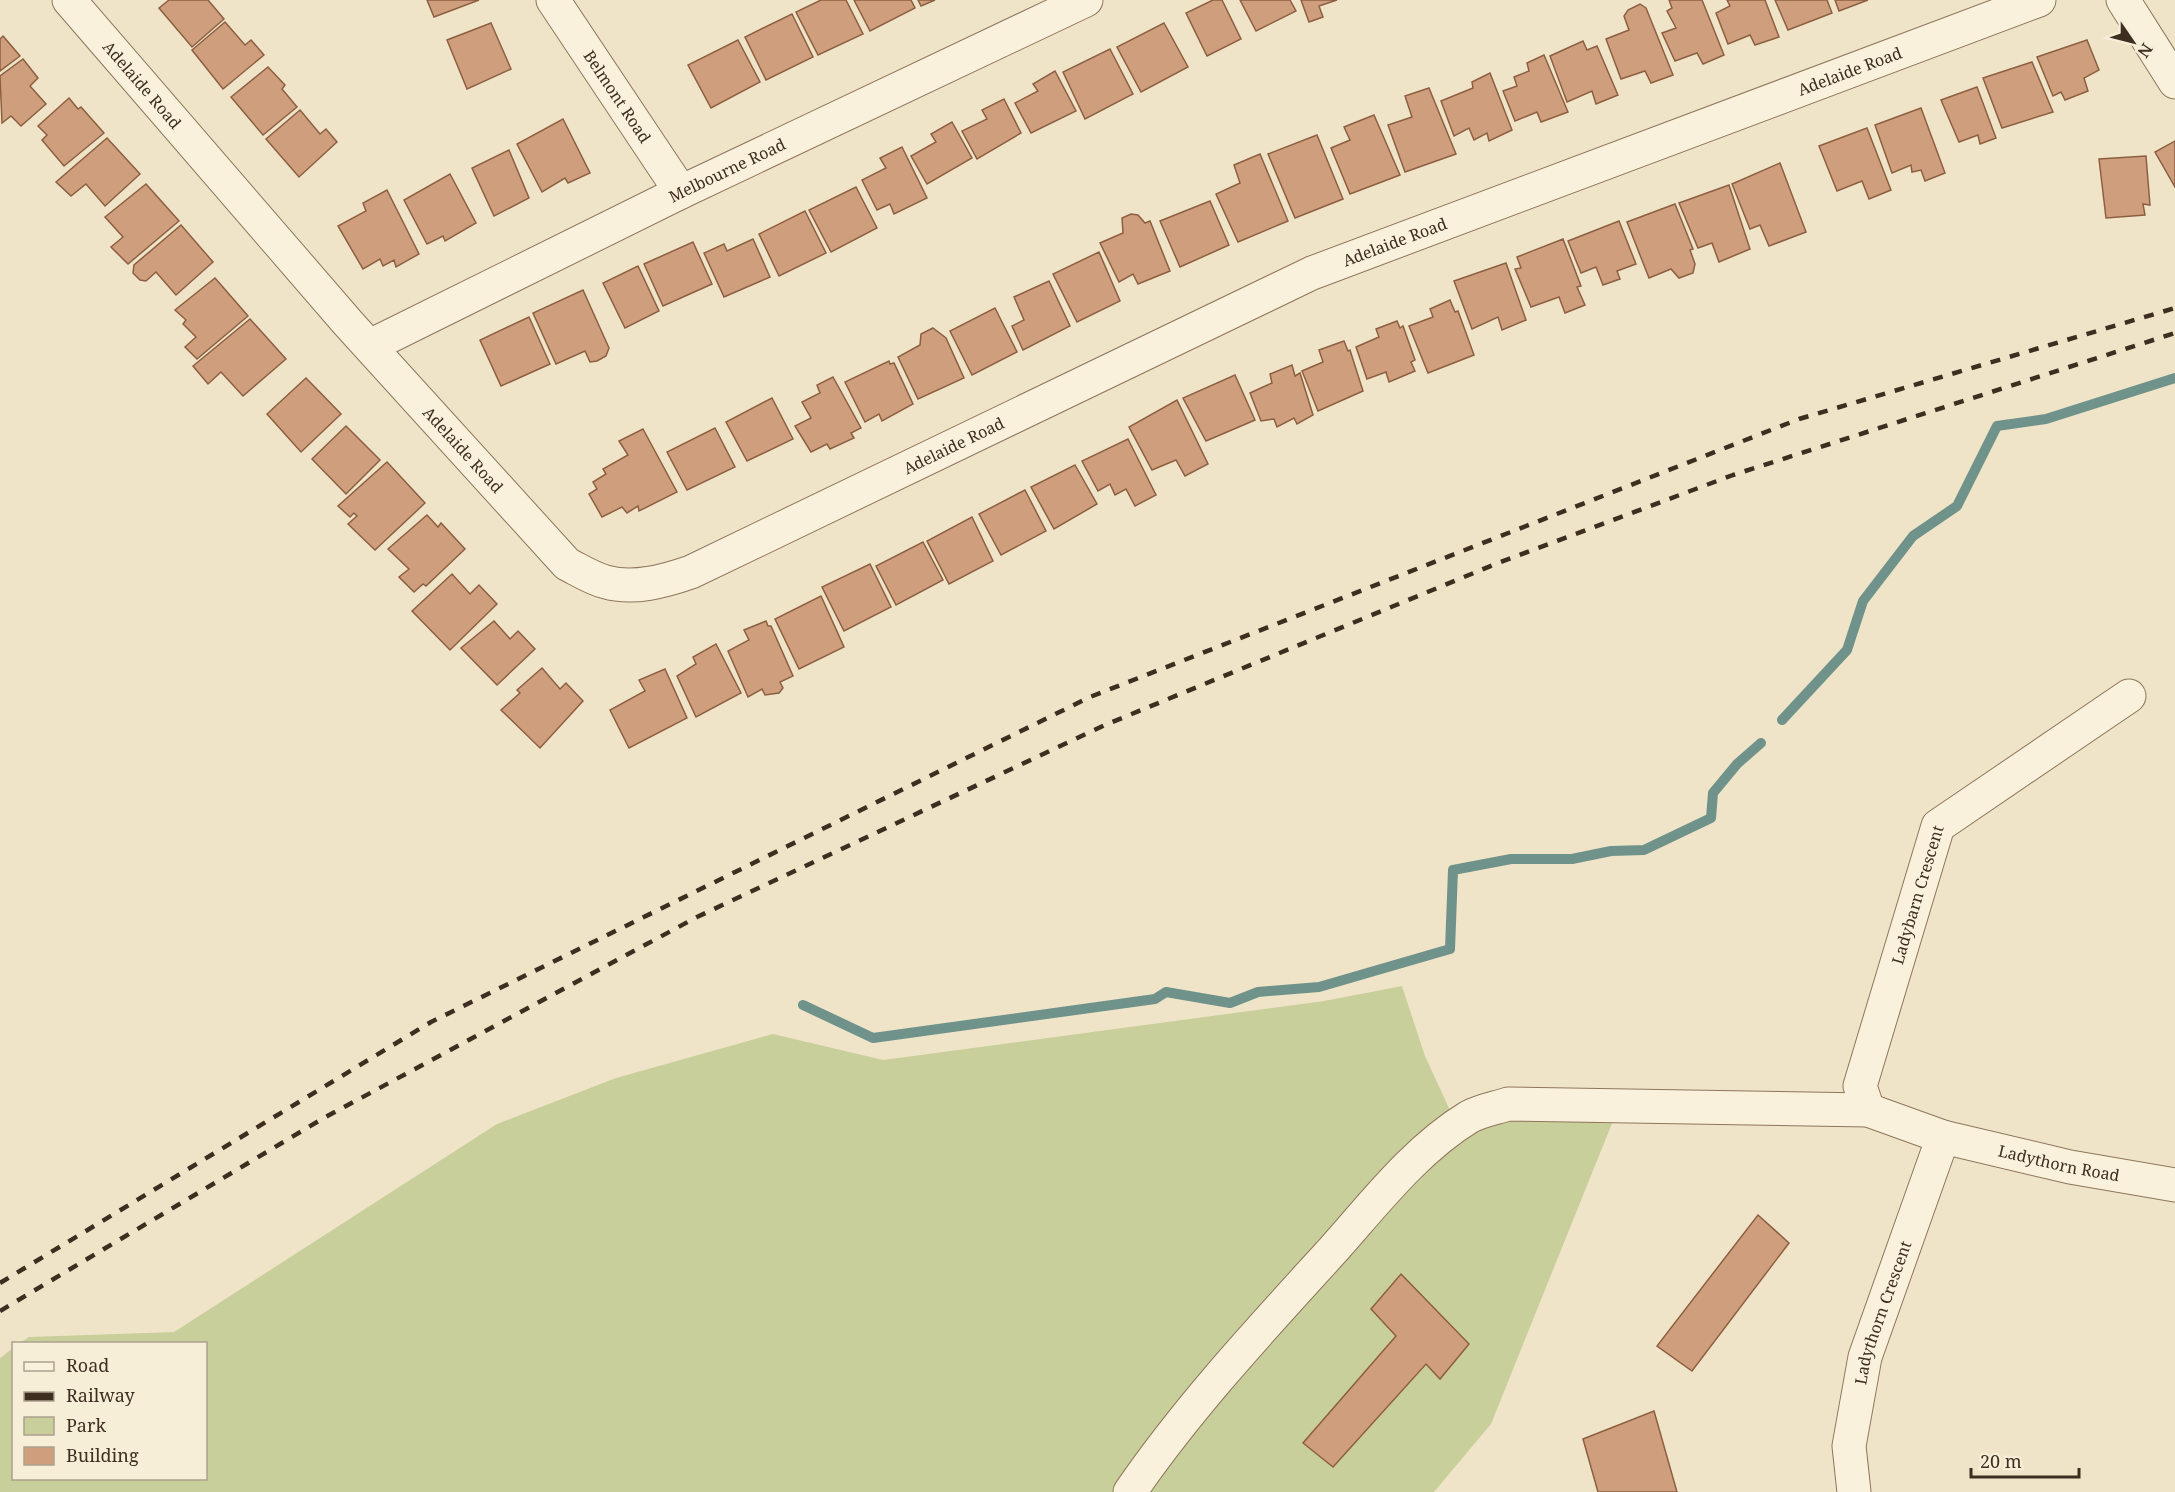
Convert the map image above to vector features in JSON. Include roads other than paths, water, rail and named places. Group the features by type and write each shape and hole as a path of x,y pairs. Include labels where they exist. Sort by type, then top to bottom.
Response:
{"street":[{"name":"Adelaide Road","path":"69,0 370,346 567,564 606,582 632,584 664,581 691,572 1312,273 2039,0"},
{"name":"Belmont Road","path":"553,0 681,192"},
{"name":"Melbourne Road","path":"370,346 681,192 1086,0"},
{"path":"2123,0 2175,82"},
{"name":"Ladybarn Crescent","path":"1868,1110 1860,1086 1938,826 2129,696"},
{"path":"1130,1492 1188,1416 1270,1319 1381,1196 1433,1143 1471,1116 1508,1104 1868,1110 1943,1137"},
{"name":"Ladythorn Road","path":"1943,1137 2070,1167 2175,1185"},
{"name":"Ladythorn Crescent","path":"1854,1492 1849,1446 1865,1357 1943,1137"}],"waterway":[{"path":"1782,720 1847,650 1863,601 1913,536 1957,506 1997,426 2046,419 2175,378"},
{"path":"803,1005 873,1038 1155,999 1166,992 1230,1003 1258,992 1319,987 1450,949 1453,870 1511,859 1572,859 1611,851 1644,850 1711,818 1713,793 1737,764 1761,743"}],"railway":[{"path":"0,1283 431,1022 1090,697 1799,419 2175,308"},
{"path":"0,1311 322,1119 697,917 1105,725 1498,563 1733,475 2175,333"}]}
